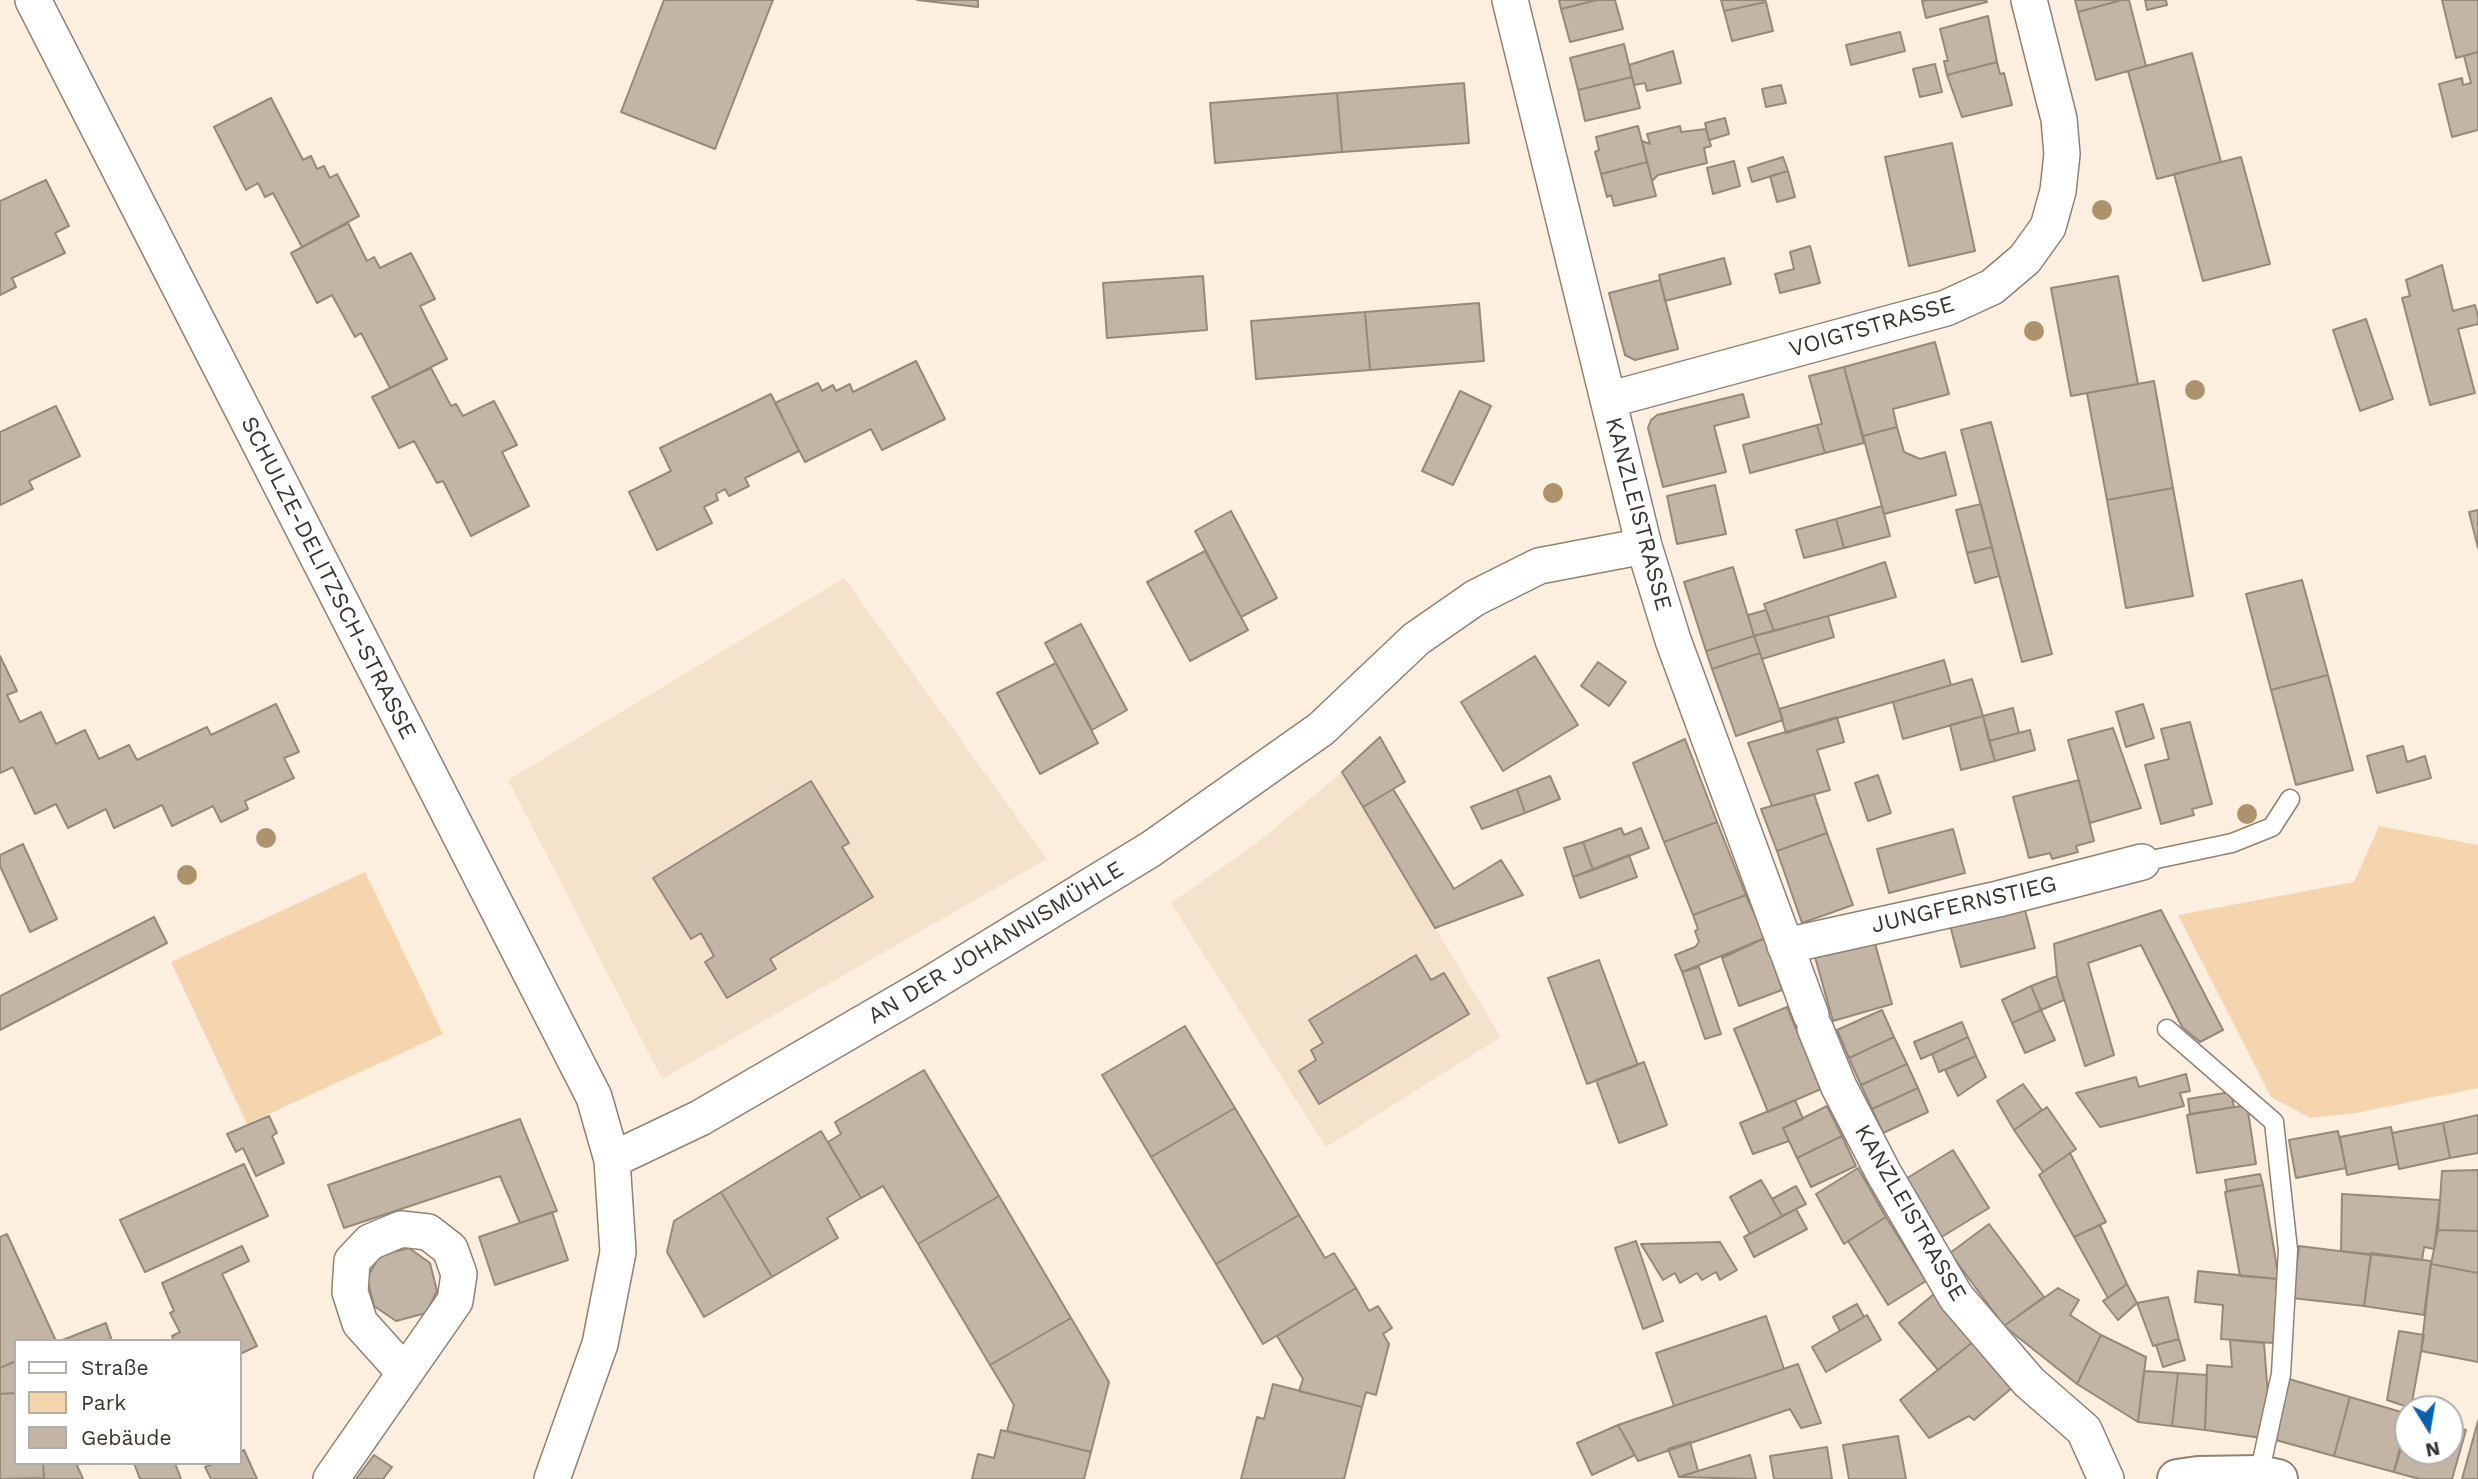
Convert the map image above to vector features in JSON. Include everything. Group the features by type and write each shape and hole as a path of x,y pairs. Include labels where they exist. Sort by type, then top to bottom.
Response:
{"street":[{"name":"SCHULZE-DELITZSCH-STRASSE","path":"33,0 594,1097 612,1160"},
{"name":"KANZLEISTRASSE","path":"1510,0 1644,546 1673,640 1813,1021 1845,1099 1956,1297 2029,1382 2084,1430 2106,1479"},
{"name":"VOIGTSTRASSE","path":"1608,400 1947,308 1993,287 2025,259 2048,227 2058,191 2062,155 2059,119 2029,0"},
{"name":"AN DER JOHANNISMÜHLE","path":"612,1160 701,1118 927,986 1151,849 1321,729 1416,639 1475,598 1539,566 1644,546"},
{"name":"JUNGFERNSTIEG","path":"1785,946 1998,899 2142,862"},
{"path":"552,1479 600,1344 616,1265 618,1252 612,1160"},
{"path":"331,1479 396,1386"},
{"path":"2177,1479 2269,1477"}],"lane":[{"path":"2142,862 2232,843 2272,827 2290,799"},
{"path":"2167,1030 2274,1122 2288,1250 2281,1374 2269,1477"}],"shaded area":[{"path":"844,578 1047,859 662,1079 508,780"},
{"path":"1342,772 1501,1037 1326,1147 1171,903 1257,843"}],"green space":[{"path":"2379,826 2478,845 2478,1088 2356,1113 2310,1118 2271,1097 2178,915 2354,882"},
{"path":"365,872 443,1034 247,1124 171,962"}],"building":[{"path":"664,0 773,0 715,149 621,112"},
{"path":"917,0 978,0 978,7"},
{"path":"1559,0 1597,0 1561,9"},
{"path":"1597,0 1615,0 1623,29 1570,42 1561,9"},
{"path":"1721,0 1765,0 1766,2 1724,11"},
{"path":"2075,0 2122,0 2078,12"},
{"path":"2129,0 2146,66 2096,80 2078,12"},
{"path":"2145,0 2166,0 2167,5 2147,10"},
{"path":"2442,0 2478,0 2478,52 2456,58"},
{"path":"1922,1 1987,2 1926,18"},
{"path":"1766,2 1773,31 1732,41 1724,11"},
{"path":"1988,16 1997,62 1947,75 1944,61 1948,61 1940,29"},
{"path":"1900,32 1905,51 1851,65 1846,45"},
{"path":"1624,44 1632,77 1578,90 1570,58"},
{"path":"1673,51 1681,83 1647,91 1645,83 1634,85 1629,65"},
{"path":"2478,52 2478,130 2452,137 2439,84 2462,78 2463,85 2471,83 2464,56"},
{"path":"2192,53 2221,162 2157,179 2128,71"},
{"path":"1997,62 2000,74 2004,73 2012,105 1962,117 1947,75"},
{"path":"1935,64 1942,92 1920,97 1913,69"},
{"path":"1632,77 1640,108 1585,121 1578,90"},
{"path":"1464,83 1469,143 1342,152 1337,93"},
{"path":"1781,85 1786,103 1766,107 1762,89"},
{"path":"1337,93 1342,152 1215,163 1210,103"},
{"path":"271,98 303,160 311,156 317,169 324,166 330,178 337,174 359,216 302,247 273,193 265,197 258,183 246,190 214,127"},
{"path":"1725,118 1729,134 1709,140 1705,123"},
{"path":"1638,126 1647,162 1601,174 1595,152 1599,150 1596,137"},
{"path":"1680,126 1681,132 1706,129 1711,146 1704,148 1707,163 1658,175 1652,181 1642,141 1650,144 1647,134"},
{"path":"1952,143 1975,251 1909,266 1885,157"},
{"path":"1783,157 1788,171 1752,182 1748,168"},
{"path":"2241,157 2270,264 2203,281 2174,174"},
{"path":"1734,161 1740,186 1713,194 1707,168"},
{"path":"1647,162 1656,196 1614,206 1611,195 1607,197 1601,174"},
{"path":"1788,171 1795,197 1777,202 1770,176"},
{"path":"46,180 69,226 55,233 65,253 12,278 16,287 0,295 0,201"},
{"path":"348,223 367,261 374,257 380,268 411,253 435,299 420,306 447,359 390,388 361,333 355,337 332,295 317,303 291,253"},
{"path":"1810,246 1820,283 1780,293 1775,274 1794,269 1790,252"},
{"path":"1724,258 1731,284 1665,301 1659,275"},
{"path":"2442,265 2453,311 2475,305 2478,316 2478,324 2458,329 2475,393 2430,405 2402,298 2410,296 2406,280"},
{"path":"1203,276 1207,330 1107,338 1103,283"},
{"path":"2118,276 2138,384 2071,396 2051,288"},
{"path":"1660,280 1678,349 1635,360 1625,355 1609,293"},
{"path":"1479,303 1484,361 1370,370 1365,312"},
{"path":"1365,312 1370,370 1256,379 1251,321"},
{"path":"2366,319 2393,399 2360,411 2333,330"},
{"path":"1935,342 1949,394 1893,409 1897,427 1863,436 1844,367"},
{"path":"916,361 945,419 882,450 871,429 805,462 775,403 818,383 822,391 833,385 836,391 850,384 853,392"},
{"path":"1844,367 1864,443 1825,453 1817,425 1822,424 1809,376"},
{"path":"431,368 451,406 456,404 463,416 494,401 517,445 502,452 529,506 471,536 443,481 437,483 414,441 399,448 372,397"},
{"path":"2154,381 2173,488 2107,500 2087,393"},
{"path":"1460,391 1491,406 1453,485 1422,471"},
{"path":"771,394 799,451 745,478 749,486 729,496 725,489 716,494 718,500 704,507 712,523 657,550 629,492 671,471 660,448"},
{"path":"1743,394 1749,417 1714,426 1726,472 1663,487 1648,428 1651,420 1657,415"},
{"path":"56,406 80,456 29,481 33,489 0,505 0,432"},
{"path":"1991,422 2052,654 2022,662 1961,430"},
{"path":"1817,425 1825,453 1750,473 1743,445"},
{"path":"1897,427 1904,452 1920,459 1945,452 1956,495 1884,514 1863,436"},
{"path":"1715,485 1726,534 1677,544 1667,496"},
{"path":"2173,488 2193,596 2126,608 2107,500"},
{"path":"1981,504 1992,547 1967,553 1956,510"},
{"path":"1882,506 1890,536 1844,548 1836,519"},
{"path":"2478,510 2478,548 2469,512"},
{"path":"1231,511 1277,598 1241,617 1195,531"},
{"path":"1836,519 1844,548 1804,558 1796,530"},
{"path":"1992,547 1999,576 1975,583 1967,553"},
{"path":"1205,551 1248,630 1190,661 1147,582"},
{"path":"1885,562 1896,597 1774,631 1764,604"},
{"path":"1733,567 1754,636 1706,651 1684,582"},
{"path":"2302,580 2328,675 2271,690 2246,594"},
{"path":"1766,610 1774,631 1754,636 1748,615"},
{"path":"1828,616 1834,637 1762,659 1754,636"},
{"path":"1081,624 1127,710 1092,730 1045,643"},
{"path":"1754,636 1760,653 1712,669 1706,651"},
{"path":"1760,653 1783,720 1736,736 1712,669"},
{"path":"0,656 17,691 7,695 20,722 41,712 56,744 85,730 99,759 129,745 137,760 207,727 211,735 276,704 299,752 284,758 294,778 245,801 248,809 221,822 213,806 172,826 162,805 114,828 106,809 68,828 56,804 35,814 13,767 0,773"},
{"path":"1535,656 1578,725 1503,771 1461,702"},
{"path":"1944,660 1951,685 1786,733 1779,709"},
{"path":"1598,662 1626,682 1609,706 1581,686"},
{"path":"1056,663 1098,743 1040,774 997,693"},
{"path":"2328,675 2353,770 2296,785 2271,690"},
{"path":"1972,679 1983,716 1903,739 1893,702"},
{"path":"2143,704 2154,738 2126,747 2116,712"},
{"path":"2013,708 2019,733 1989,741 1983,716"},
{"path":"1983,716 1995,761 1961,770 1950,725"},
{"path":"1837,717 1844,742 1817,750 1830,790 1772,806 1748,743"},
{"path":"2190,722 2212,804 2192,809 2194,815 2161,824 2145,765 2169,759 2161,729"},
{"path":"2113,728 2141,808 2090,823 2068,740"},
{"path":"2030,730 2035,750 1995,761 1989,741"},
{"path":"1380,737 1405,782 1363,807 1342,772"},
{"path":"1685,739 1717,822 1664,842 1633,763"},
{"path":"2403,746 2407,762 2425,756 2431,778 2377,793 2367,756"},
{"path":"1878,775 1891,813 1868,821 1855,783"},
{"path":"1550,776 1560,799 1525,813 1517,789"},
{"path":"2079,780 2094,841 2076,846 2078,852 2052,859 2050,853 2029,858 2013,797"},
{"path":"811,781 849,843 842,847 873,897 770,959 776,969 727,998 705,962 714,956 701,933 691,939 653,878"},
{"path":"1393,789 1454,889 1501,860 1523,895 1435,928 1363,807"},
{"path":"1517,789 1525,813 1482,829 1471,807"},
{"path":"1814,794 1827,833 1777,851 1761,809"},
{"path":"1717,822 1746,895 1693,915 1664,842"},
{"path":"1621,828 1624,835 1641,828 1649,848 1593,870 1583,842"},
{"path":"1953,829 1965,873 1889,893 1877,849"},
{"path":"1827,833 1853,905 1802,923 1777,851"},
{"path":"1583,842 1593,870 1573,877 1564,848"},
{"path":"23,844 57,919 30,932 0,866 0,855"},
{"path":"1629,855 1637,877 1580,898 1573,877"},
{"path":"1746,895 1765,938 1682,972 1675,955 1695,947 1699,942 1693,915"},
{"path":"2024,906 2035,948 1961,967 1950,925"},
{"path":"2161,910 2223,1030 2200,1042 2182,1027 2141,945 2088,963 2114,1055 2085,1066 2057,976 2054,944"},
{"path":"154,917 167,943 0,1030 0,996"},
{"path":"1765,938 1782,990 1739,1006 1722,958"},
{"path":"1874,940 1892,1004 1833,1021 1815,957"},
{"path":"1416,955 1431,980 1444,973 1469,1014 1319,1104 1299,1071 1316,1060 1311,1050 1323,1043 1309,1020"},
{"path":"1599,960 1638,1065 1587,1084 1548,978"},
{"path":"1699,967 1721,1034 1705,1039 1682,972"},
{"path":"2057,976 2064,1000 2041,1010 2031,986"},
{"path":"2031,986 2041,1010 2012,1023 2002,1000"},
{"path":"1787,1007 1821,1089 1768,1112 1734,1029"},
{"path":"1882,1010 1894,1037 1849,1058 1837,1030"},
{"path":"2041,1010 2055,1040 2025,1053 2012,1023"},
{"path":"1962,1022 1968,1037 1921,1059 1914,1042"},
{"path":"1185,1026 1235,1108 1151,1157 1102,1075"},
{"path":"1894,1037 1907,1064 1861,1085 1849,1058"},
{"path":"1968,1037 1976,1056 1939,1072 1932,1054"},
{"path":"1976,1056 1986,1077 1958,1096 1945,1070"},
{"path":"1644,1062 1667,1125 1619,1143 1596,1080"},
{"path":"1907,1064 1918,1088 1872,1109 1861,1085"},
{"path":"924,1070 999,1196 918,1244 883,1186 861,1198 828,1142 841,1134 835,1122"},
{"path":"2186,1074 2190,1091 2180,1093 2184,1106 2100,1127 2076,1093 2136,1077 2139,1087"},
{"path":"2023,1084 2042,1110 2014,1130 1997,1101"},
{"path":"1918,1088 1928,1112 1883,1133 1872,1109"},
{"path":"2231,1092 2234,1107 2190,1114 2188,1099"},
{"path":"1795,1100 1803,1119 1783,1128 1789,1141 1753,1154 1740,1123"},
{"path":"2247,1105 2256,1164 2197,1173 2187,1115"},
{"path":"1827,1106 1842,1136 1797,1158 1783,1128"},
{"path":"2047,1107 2076,1149 2043,1172 2014,1130"},
{"path":"1235,1108 1299,1215 1216,1264 1151,1157"},
{"path":"2478,1115 2478,1153 2450,1158 2443,1123"},
{"path":"269,1116 277,1133 272,1136 284,1163 256,1176 243,1148 236,1152 227,1134"},
{"path":"520,1119 557,1211 520,1223 500,1176 344,1228 328,1185"},
{"path":"2443,1123 2450,1158 2399,1169 2392,1133"},
{"path":"2391,1127 2398,1164 2347,1175 2340,1137"},
{"path":"821,1131 861,1198 827,1218 838,1238 772,1277 721,1192"},
{"path":"2338,1131 2346,1168 2296,1178 2289,1140"},
{"path":"1842,1136 1856,1166 1811,1187 1797,1158"},
{"path":"1953,1150 1989,1208 1940,1238 1904,1180"},
{"path":"2070,1153 2106,1222 2074,1237 2039,1175"},
{"path":"244,1164 268,1216 145,1272 120,1220"},
{"path":"1858,1168 1886,1217 1844,1244 1816,1194"},
{"path":"2478,1170 2478,1231 2438,1230 2442,1171"},
{"path":"2260,1174 2263,1185 2227,1191 2225,1180"},
{"path":"1761,1180 1782,1216 1750,1234 1730,1197"},
{"path":"2263,1185 2279,1279 2240,1276 2225,1192"},
{"path":"1796,1186 1806,1204 1782,1216 1772,1199"},
{"path":"721,1192 772,1277 704,1317 667,1252 674,1221"},
{"path":"2342,1194 2440,1200 2434,1249 2424,1247 2422,1260 2341,1251"},
{"path":"999,1196 1071,1318 990,1365 918,1244"},
{"path":"1796,1209 1807,1229 1754,1257 1744,1237"},
{"path":"552,1212 568,1260 495,1285 479,1237"},
{"path":"1299,1215 1325,1258 1334,1253 1356,1288 1263,1344 1216,1264"},
{"path":"1886,1217 1926,1281 1888,1305 1848,1241"},
{"path":"1989,1224 2044,1297 2004,1326 1950,1253"},
{"path":"2100,1225 2127,1284 2108,1298 2074,1237"},
{"path":"2438,1230 2478,1231 2478,1273 2431,1264"},
{"path":"7,1234 55,1339 14,1339 14,1362 0,1368 0,1237"},
{"path":"1636,1241 1663,1321 1643,1329 1615,1248"},
{"path":"1720,1242 1737,1270 1720,1280 1716,1272 1702,1280 1697,1273 1680,1283 1675,1273 1663,1280 1641,1244"},
{"path":"242,1246 249,1261 222,1274 257,1346 242,1353 242,1339 173,1339 172,1336 180,1332 170,1313 174,1311 162,1283"},
{"path":"2299,1246 2371,1255 2364,1306 2292,1298"},
{"path":"409,1248 430,1263 437,1291 426,1313 396,1321 374,1306 367,1278 380,1255"},
{"path":"2371,1253 2431,1261 2424,1315 2364,1306"},
{"path":"2431,1264 2478,1273 2478,1362 2421,1351"},
{"path":"2198,1271 2279,1279 2273,1343 2221,1339 2223,1305 2195,1302"},
{"path":"2127,1284 2137,1303 2118,1320 2103,1301"},
{"path":"1356,1288 1369,1311 1378,1306 1392,1328 1383,1334 1389,1344 1376,1395 1366,1392 1362,1407 1299,1391 1303,1379 1277,1336"},
{"path":"2058,1288 2079,1300 2070,1315 2101,1335 2077,1384 2004,1326"},
{"path":"1934,1294 1974,1341 1938,1370 1899,1323"},
{"path":"2168,1297 2179,1339 2153,1346 2137,1303"},
{"path":"1857,1304 1864,1317 1840,1331 1833,1317"},
{"path":"1867,1315 1881,1340 1826,1372 1812,1347"},
{"path":"1766,1316 1784,1369 1674,1406 1656,1353"},
{"path":"1071,1318 1109,1382 1091,1452 1007,1431 1014,1405 990,1365"},
{"path":"106,1323 111,1339 65,1339"},
{"path":"2399,1331 2424,1335 2413,1395 2394,1395 2394,1402 2387,1400"},
{"path":"2101,1335 2146,1357 2138,1422 2077,1384"},
{"path":"2179,1339 2185,1360 2163,1367 2156,1345"},
{"path":"2230,1340 2264,1343 2269,1411 2262,1438 2205,1430 2207,1365 2232,1367"},
{"path":"1974,1341 2013,1387 1974,1420 1969,1416 1929,1438 1900,1400"},
{"path":"14,1362 14,1393 0,1394 0,1368"},
{"path":"1798,1364 1821,1423 1801,1428 1790,1409 1638,1461 1618,1425"},
{"path":"2144,1371 2178,1373 2172,1426 2138,1422"},
{"path":"2178,1373 2207,1375 2205,1430 2172,1426"},
{"path":"2289,1379 2350,1397 2334,1456 2272,1439"},
{"path":"1273,1384 1362,1407 1344,1479 1241,1479 1257,1417 1264,1419"},
{"path":"14,1393 14,1465 43,1465 44,1478 0,1479 0,1394"},
{"path":"2350,1397 2394,1410 2394,1472 2334,1456"},
{"path":"2478,1421 2478,1479 2462,1479"},
{"path":"1618,1425 1635,1455 1592,1475 1577,1443"},
{"path":"1001,1430 1091,1452 1084,1479 972,1479 978,1454 994,1458"},
{"path":"1898,1436 1906,1479 1849,1479 1843,1445"},
{"path":"1690,1442 1698,1471 1679,1477 1668,1449"},
{"path":"1827,1447 1832,1479 1774,1479 1770,1456"},
{"path":"244,1450 257,1479 211,1479 205,1467 242,1465"},
{"path":"374,1455 392,1467 383,1479 356,1479"},
{"path":"1750,1455 1756,1479 1679,1477 1698,1471"},
{"path":"43,1465 77,1465 83,1479 22,1479 44,1478"},
{"path":"135,1465 176,1465 181,1479 140,1479"},
{"path":"2396,1465 2456,1465 2452,1479 2419,1479 2394,1472"}]}
